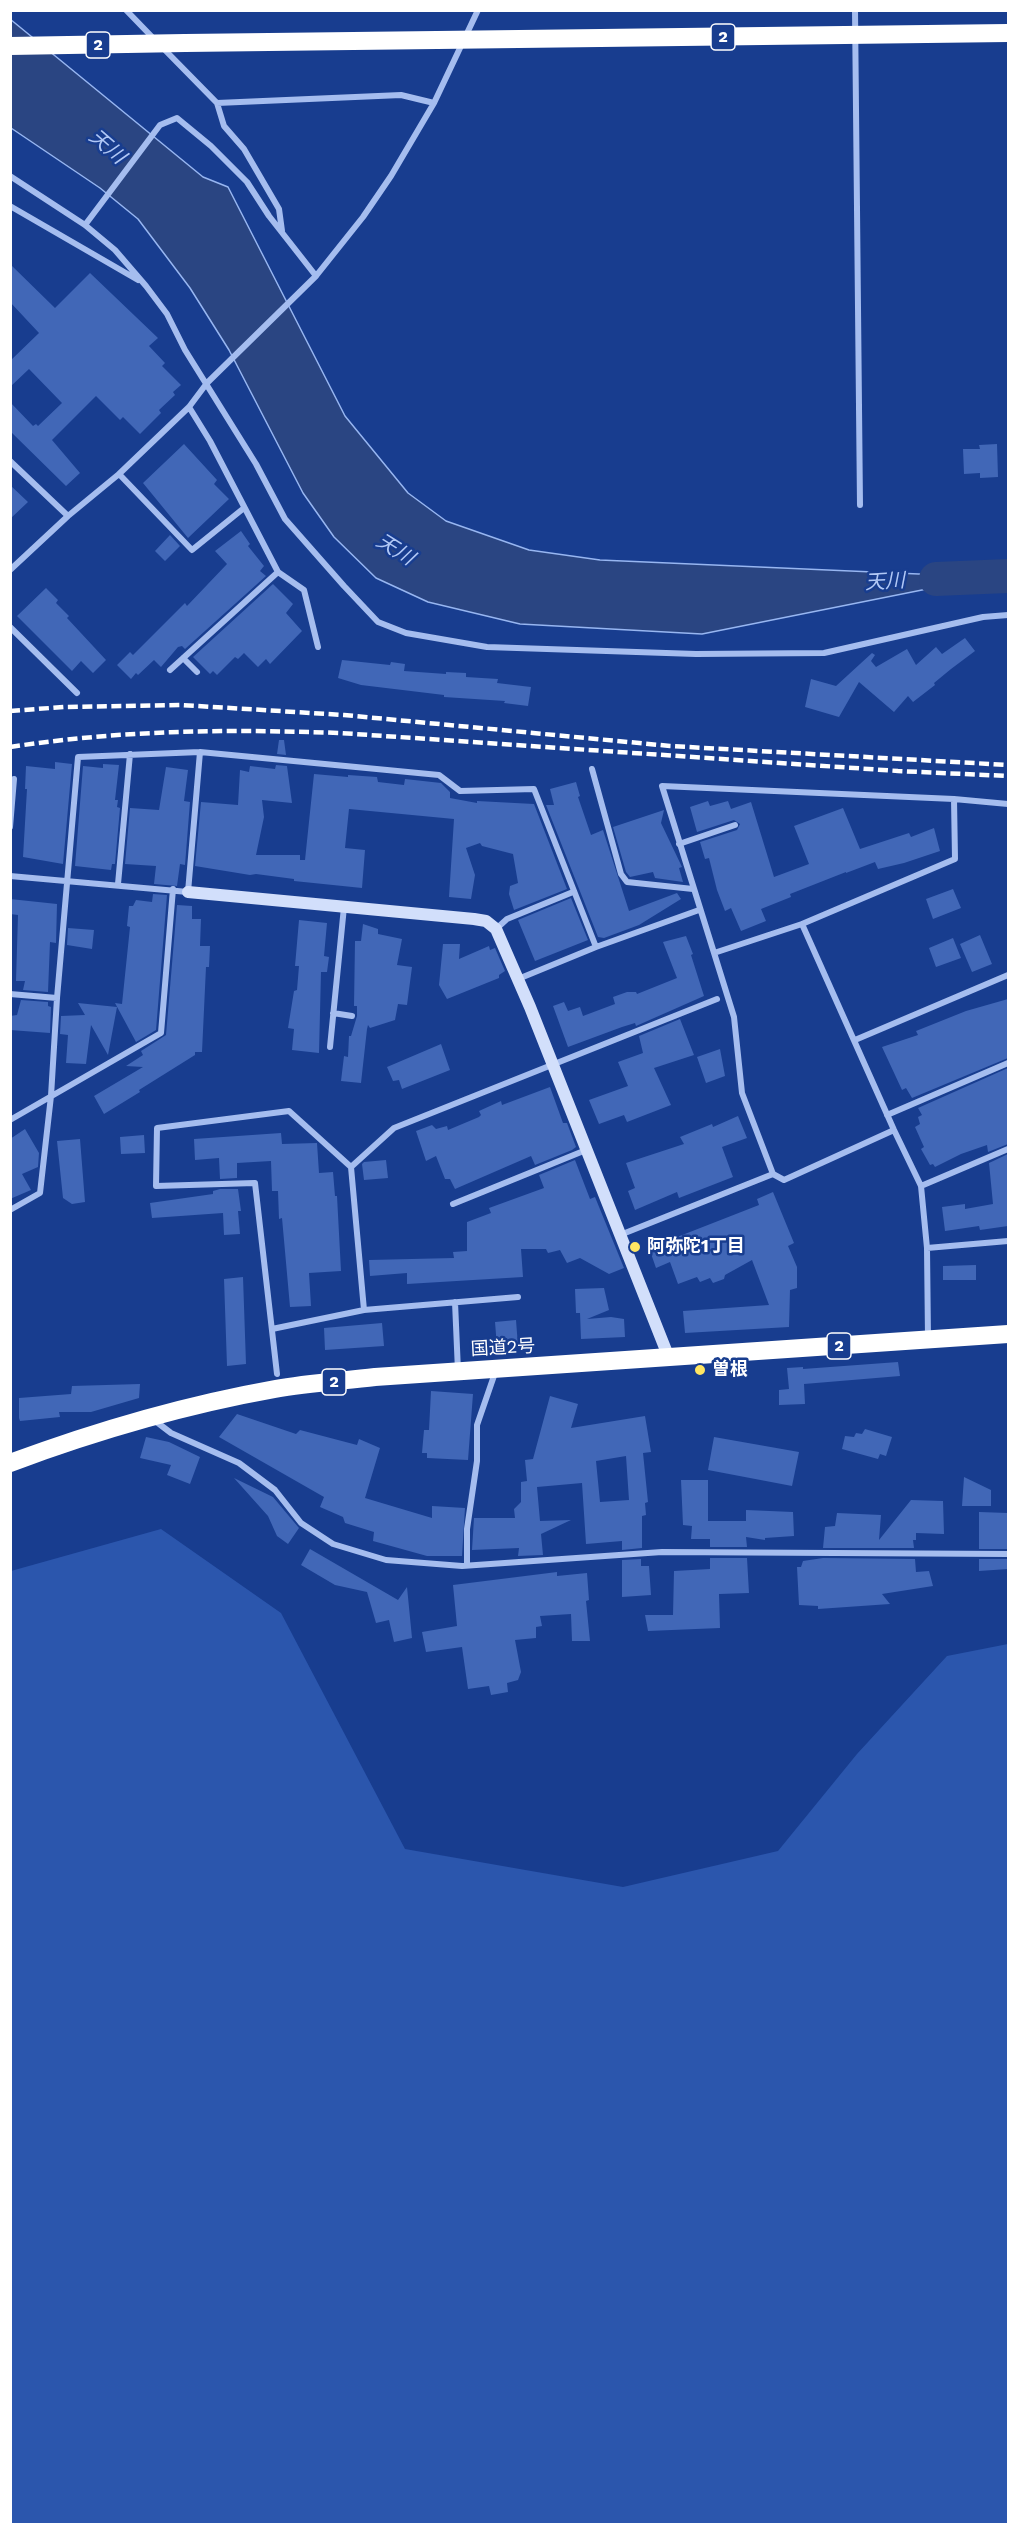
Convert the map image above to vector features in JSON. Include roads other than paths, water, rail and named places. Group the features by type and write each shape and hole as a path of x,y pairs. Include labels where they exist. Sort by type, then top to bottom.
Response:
{"highway":[{"name":"2","path":"10,46 1008,33"},
{"name":"国道2号","path":"10,1463 65,1443 151,1418 205,1403 277,1388 375,1377 1008,1334"}],"street":[{"path":"126,10 217,103 224,126 244,149 279,209 282,232"},
{"path":"10,570 68,516 119,474 189,407 207,383 316,276 386,184 434,103 478,10"},
{"path":"855,10 860,505"},
{"path":"217,103 401,95 434,103"},
{"path":"84,225 160,125 177,118 188,125 247,182 316,276"},
{"path":"10,176 84,225 115,250 146,286 167,314 185,350 256,464 285,519 378,622 406,633 487,647 696,654 824,653 983,617 1008,615"},
{"path":"10,206 71,243 117,266 146,286"},
{"path":"189,407 210,441 278,572 304,590 318,647"},
{"path":"10,461 68,516"},
{"path":"119,474 192,550 244,508"},
{"path":"170,670 278,572"},
{"path":"10,627 77,693"},
{"path":"183,658 197,672"},
{"path":"188,892 200,752"},
{"path":"10,1210 40,1193 51,1096 78,757 200,752 439,775 460,791 534,789 596,947"},
{"path":"118,884 130,754"},
{"path":"592,769 621,874 627,882 693,889"},
{"path":"10,827 14,779"},
{"path":"894,1130 784,1180 773,1174 742,1094 734,1017 662,786 1008,804"},
{"path":"714,953 802,924 955,859 954,800"},
{"path":"679,844 735,825"},
{"path":"10,876 173,889 486,921 496,929 518,979 669,1358"},
{"path":"10,1120 161,1033 173,889"},
{"path":"496,929 507,919 573,892"},
{"path":"330,1047 344,906"},
{"path":"518,979 699,909"},
{"path":"802,924 921,1186 927,1248 928,1340"},
{"path":"855,1040 1008,975"},
{"path":"10,994 57,998"},
{"path":"351,1167 394,1128 717,999"},
{"path":"333,1014 352,1016"},
{"path":"887,1115 1008,1063"},
{"path":"277,1374 255,1183 156,1186 157,1128 289,1111 351,1167 364,1310"},
{"path":"921,1186 1008,1149"},
{"path":"453,1204 587,1150"},
{"path":"620,1235 773,1174"},
{"path":"927,1248 1008,1241"},
{"path":"272,1329 364,1310 455,1302 518,1297 364,1310"},
{"path":"455,1302 458,1372"},
{"path":"467,1565 467,1529 477,1461 477,1425 496,1370"},
{"path":"151,1418 171,1433 238,1462 275,1490 301,1523 333,1544 386,1560 467,1565 662,1552 1008,1554"}],"water":[{"path":"10,19 203,177 228,187 345,416 408,493 446,521 529,550 600,560 987,577 702,634 520,624 428,602 376,578 334,537 303,493 229,350 190,288 138,219 100,188 11,128"}],"waterway":[{"name":"天川","path":"936,579 1008,576"}],"railway":[{"path":"10,711 64,707 181,705 344,715 670,746 1008,765"},
{"path":"10,747 93,737 175,732 340,733 898,771 1008,776"}],"place":[{"name":"阿弥陀1丁目","path":"635,1247"},
{"name":"曽根","path":"700,1370"}]}
